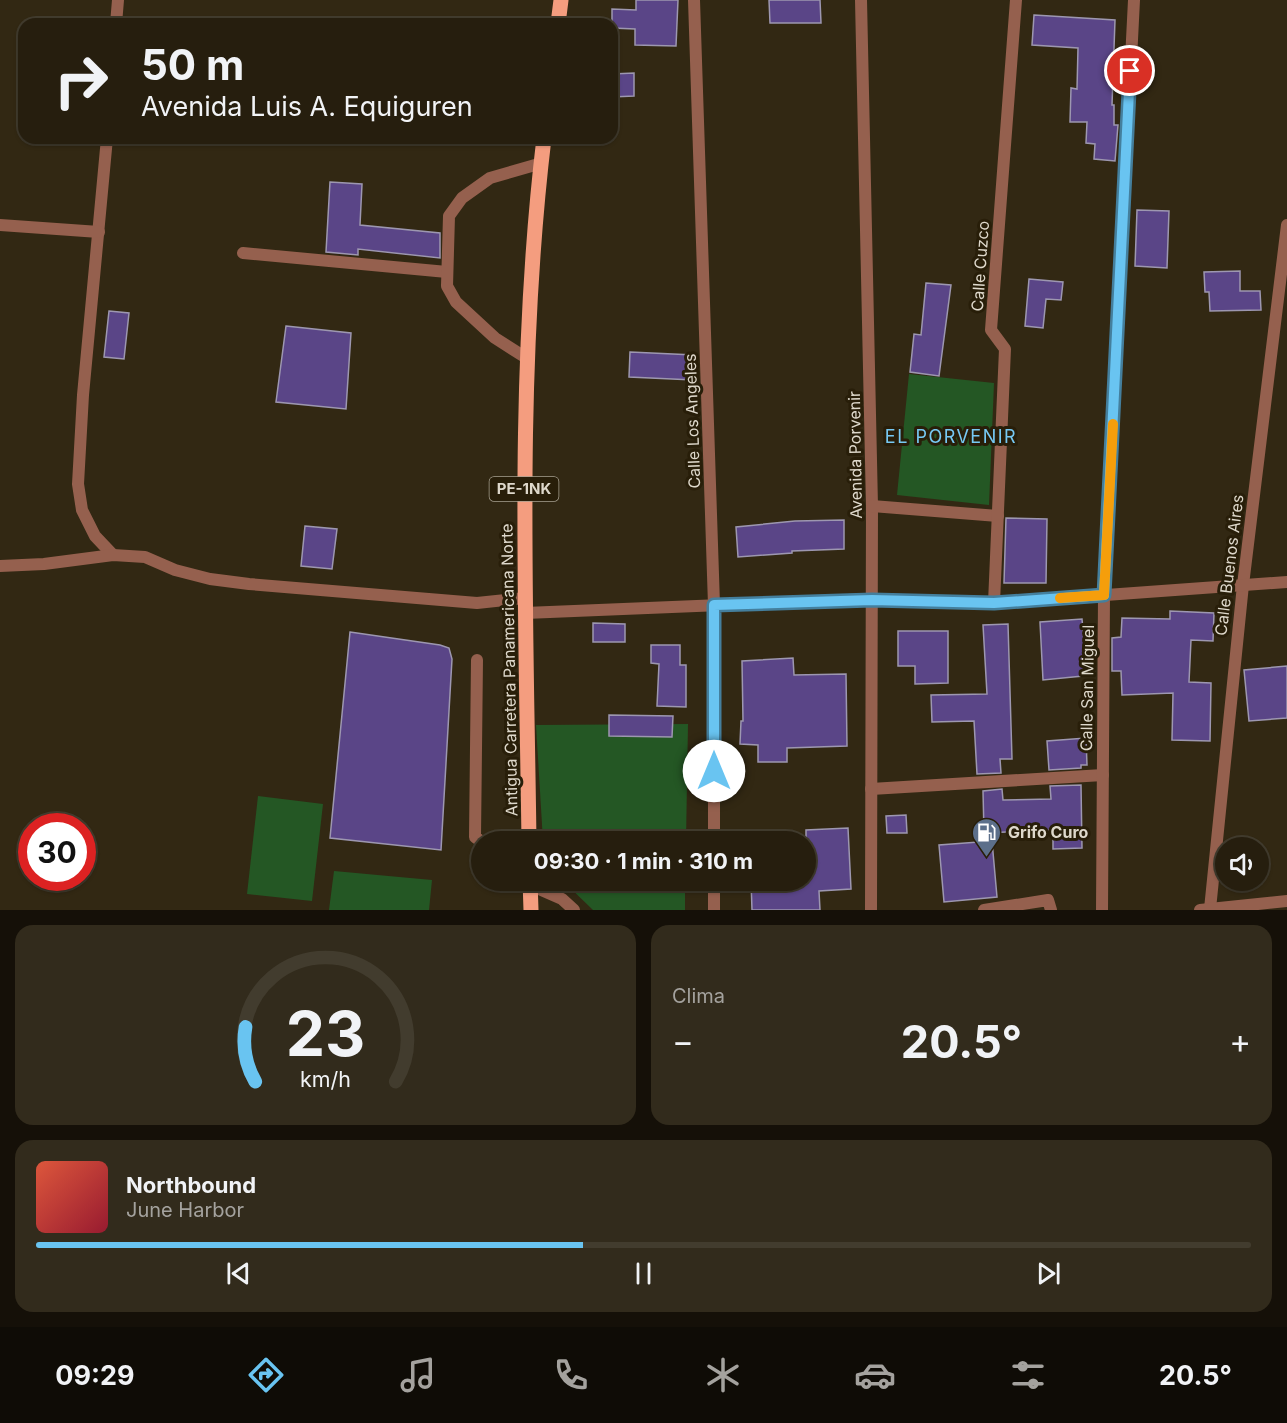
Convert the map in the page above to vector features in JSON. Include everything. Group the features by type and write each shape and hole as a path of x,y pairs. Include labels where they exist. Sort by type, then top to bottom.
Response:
{"main road":[{"path":"559,18 561,0"},
{"name":"Antigua Carretera Panamericana Norte","path":"529,831 524,438 544,144"},
{"path":"530,891 531,910"}],"street":[{"path":"116,18 118,0"},
{"name":"Calle Los Angeles","path":"694,0 714,605 714,831"},
{"name":"Avenida Porvenir","path":"861,0 873,506 871,910"},
{"name":"Calle Cuzco","path":"994,603 1005,349 991,330 1016,0"},
{"name":"Calle San Miguel","path":"1102,910 1104,595 1134,0"},
{"path":"106,144 83,395 78,484 82,510 95,536 113,555"},
{"path":"528,359 495,338 456,302 447,286 449,216 462,198 490,178 542,163"},
{"path":"0,225 99,232"},
{"name":"Calle Buenos Aires","path":"1205,910 1287,225"},
{"path":"243,253 447,272"},
{"path":"873,506 998,516"},
{"path":"0,566 44,564 113,555 144,557 175,570 210,579 249,584 525,605 714,605 872,600 994,603 1287,582"},
{"path":"475,831 477,660"},
{"path":"871,789 1103,775"},
{"path":"546,891 562,899 574,910"},
{"path":"714,891 714,910"},
{"path":"984,910 1048,900 1051,910"},
{"path":"1205,910 1287,901"}],"green space":[{"path":"909,374 994,383 989,505 897,495"},
{"path":"688,724 686,831 542,831 536,725"},
{"path":"258,796 323,804 312,901 247,894"},
{"path":"334,871 432,880 429,910 329,910"},
{"path":"573,891 685,891 685,910 593,910"}],"building":[{"path":"636,0 678,0 676,46 635,45 635,29 618,28 618,18 612,18 612,9 636,10"},
{"path":"769,0 820,0 821,23 770,23"},
{"path":"1034,15 1115,20 1112,105 1114,105 1114,125 1118,125 1115,161 1094,159 1095,144 1086,143 1087,122 1070,122 1071,88 1077,89 1078,48 1032,45"},
{"path":"634,73 634,96 618,97 618,74"},
{"path":"330,182 362,184 360,225 440,233 440,258 358,249 358,255 326,252"},
{"path":"1137,210 1169,211 1167,268 1135,266"},
{"path":"1240,271 1240,291 1260,291 1261,310 1210,311 1209,292 1205,292 1204,272"},
{"path":"1029,279 1063,282 1061,300 1046,299 1043,328 1025,326"},
{"path":"926,283 951,285 939,376 910,372 914,334 921,335"},
{"path":"109,311 129,313 124,359 104,357"},
{"path":"286,326 351,333 346,409 276,402"},
{"path":"630,352 694,355 693,380 629,377"},
{"path":"1006,518 1047,519 1046,583 1004,583"},
{"path":"844,520 844,549 792,551 792,553 738,557 736,527 795,521"},
{"path":"305,526 337,529 332,569 301,566"},
{"path":"1170,611 1214,613 1213,641 1191,640 1189,682 1211,683 1210,741 1172,740 1173,693 1122,695 1121,671 1112,671 1112,638 1121,637 1122,618 1170,619"},
{"path":"1082,619 1084,641 1095,639 1095,672 1084,672 1083,676 1043,680 1040,622"},
{"path":"593,623 625,624 625,642 593,642"},
{"path":"1008,624 1012,759 1000,759 1001,773 977,774 974,721 932,722 931,695 987,694 983,625"},
{"path":"898,631 948,631 948,683 915,684 915,666 898,666"},
{"path":"350,632 449,648 452,659 441,850 330,838"},
{"path":"651,645 680,645 680,665 686,665 686,707 657,706 659,664 651,663"},
{"path":"793,658 794,675 846,674 847,746 787,748 787,762 758,762 758,745 740,744 741,721 743,721 742,661"},
{"path":"1287,666 1287,718 1249,721 1244,670"},
{"path":"609,715 673,716 672,737 609,736"},
{"path":"1086,738 1087,765 1081,765 1081,768 1049,770 1047,741"},
{"path":"1081,785 1082,848 1053,849 1053,830 984,833 983,791 1002,789 1003,800 1051,799 1050,786"},
{"path":"906,815 907,833 887,833 886,816"},
{"path":"848,828 851,889 819,891 820,910 752,910 751,891 816,891 816,831 806,830"},
{"path":"992,841 997,897 944,902 939,845"}],"slow traffic":[{"path":"1060,598 1104,595 1113,424"}],"place":[{"name":"Grifo Curo","path":"987,858"}],"district":[{"name":"EL PORVENIR","path":"951,437"}],"route":[{"path":"714,771 714,605 872,600 994,603 1104,595 1130,71"}]}
